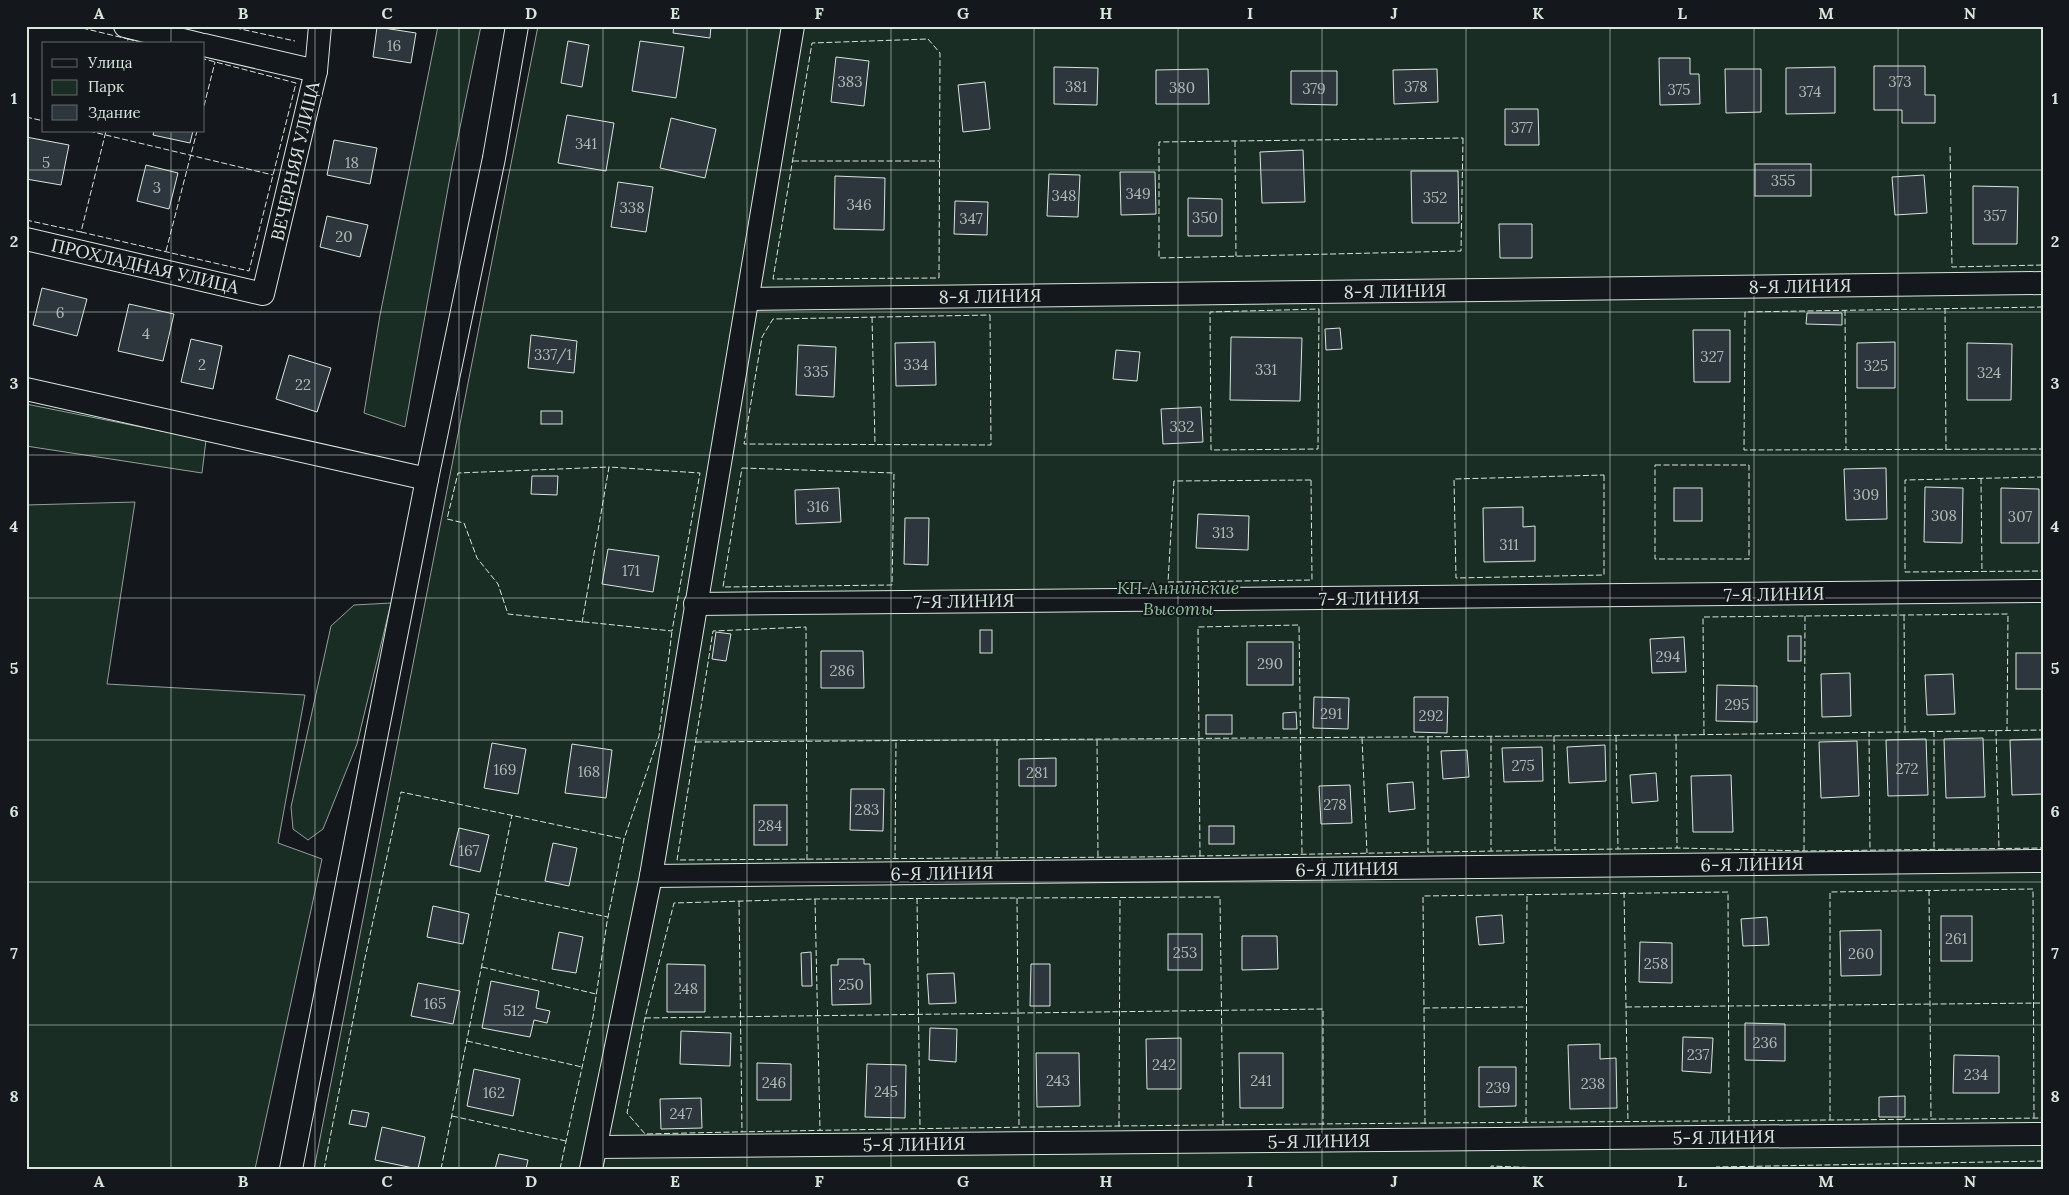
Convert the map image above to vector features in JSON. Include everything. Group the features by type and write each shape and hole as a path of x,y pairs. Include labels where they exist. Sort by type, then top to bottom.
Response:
{"street":[{"path":"125,26 191,42"},
{"name":"ВЕЧЕРНЯЯ УЛИЦА","path":"263,294 316,71 320,26"},
{"path":"291,1169 426,479 494,158 517,26"},
{"path":"594,1158 651,876 793,26"},
{"path":"205,45 316,71"},
{"name":"ПРОХЛАДНАЯ УЛИЦА","path":"26,239 263,294"},
{"name":"8-Я ЛИНИЯ","path":"748,299 2043,283"},
{"path":"26,389 426,479"},
{"name":"7-Я ЛИНИЯ","path":"695,604 2043,591"},
{"name":"6-Я ЛИНИЯ","path":"651,876 2043,861"},
{"name":"5-Я ЛИНИЯ","path":"594,1158 2043,1134"}],"green space":[{"path":"438,26 481,26 452,166 405,427 364,413 380,315"},
{"name":"КП Аннинские Высоты","path":"538,26 2043,26 2043,1169 314,1169"},
{"path":"26,404 206,440 202,473 26,446"},
{"path":"135,502 107,684 305,695 278,843 322,859 255,1169 26,1169 26,505"},
{"path":"391,603 357,744 323,829 308,840 293,829 291,807 331,626 354,605"}],"building":[{"path":"674,26 711,26 710,38 673,33"},
{"path":"377,27 416,33 411,63 373,57"},
{"path":"568,41 589,45 582,87 561,83"},
{"path":"640,41 684,47 676,98 632,91"},
{"path":"836,57 869,61 864,106 831,102"},
{"path":"1659,58 1690,58 1690,74 1699,74 1700,104 1660,105"},
{"path":"1874,66 1925,66 1925,95 1935,95 1935,123 1902,123 1902,110 1874,110"},
{"path":"1054,67 1098,68 1097,105 1054,104"},
{"path":"1835,67 1835,113 1786,114 1786,68"},
{"path":"1208,69 1209,104 1156,104 1156,70"},
{"path":"1437,69 1438,102 1394,104 1393,70"},
{"path":"1725,69 1761,69 1761,112 1726,113"},
{"path":"1291,71 1337,71 1337,105 1291,104"},
{"path":"985,82 990,129 963,132 958,85"},
{"path":"1505,109 1538,109 1539,145 1505,145"},
{"path":"567,115 614,123 606,171 558,163"},
{"path":"671,118 716,129 705,178 660,168"},
{"path":"154,132 193,132 190,143 153,135"},
{"path":"26,137 69,145 61,185 26,179"},
{"path":"334,140 377,148 370,184 327,175"},
{"path":"1303,150 1305,202 1262,203 1260,152"},
{"path":"1755,164 1811,164 1811,196 1755,196"},
{"path":"146,165 178,173 169,209 137,201"},
{"path":"1411,171 1458,171 1459,223 1412,223"},
{"path":"1120,172 1155,172 1156,214 1121,215"},
{"path":"1049,174 1080,175 1078,217 1047,216"},
{"path":"1924,175 1927,213 1895,215 1892,177"},
{"path":"835,176 885,178 884,230 834,229"},
{"path":"618,182 653,187 646,232 611,227"},
{"path":"1973,186 2018,187 2017,244 1973,244"},
{"path":"1188,198 1222,199 1222,236 1188,236"},
{"path":"955,201 988,202 987,235 954,234"},
{"path":"327,216 368,225 360,257 320,247"},
{"path":"1499,224 1532,224 1532,258 1500,258"},
{"path":"42,288 87,299 77,336 33,325"},
{"path":"129,304 174,314 163,361 118,351"},
{"path":"1807,313 1842,313 1842,325 1806,324"},
{"path":"1340,328 1342,349 1326,350 1325,329"},
{"path":"1693,330 1730,330 1730,382 1694,382"},
{"path":"531,335 577,341 574,373 528,368"},
{"path":"1231,337 1302,338 1300,401 1230,400"},
{"path":"191,339 222,346 213,389 181,382"},
{"path":"935,342 936,385 896,386 895,343"},
{"path":"1895,342 1895,388 1857,388 1857,343"},
{"path":"1967,343 2012,344 2011,400 1967,400"},
{"path":"798,345 836,347 834,397 796,395"},
{"path":"1116,350 1140,352 1137,381 1113,379"},
{"path":"289,355 331,368 317,412 276,399"},
{"path":"1201,407 1203,442 1163,444 1161,409"},
{"path":"541,411 562,411 562,424 541,424"},
{"path":"1886,468 1887,519 1846,520 1844,469"},
{"path":"532,476 558,476 557,495 531,494"},
{"path":"1925,487 1963,488 1962,543 1924,542"},
{"path":"839,488 841,522 796,524 795,490"},
{"path":"1674,488 1702,488 1702,521 1674,521"},
{"path":"2001,488 2039,489 2039,543 2001,543"},
{"path":"1523,507 1523,527 1535,526 1535,561 1484,562 1483,508"},
{"path":"1198,514 1249,516 1248,550 1196,548"},
{"path":"905,518 929,518 928,565 904,564"},
{"path":"608,549 659,556 653,592 602,584"},
{"path":"980,630 992,630 992,653 980,653"},
{"path":"716,632 731,634 726,661 712,659"},
{"path":"1788,636 1801,636 1801,661 1788,661"},
{"path":"1684,637 1686,672 1652,673 1650,639"},
{"path":"1247,642 1293,642 1293,685 1247,685"},
{"path":"821,651 863,651 864,688 821,688"},
{"path":"2016,653 2043,653 2043,689 2016,689"},
{"path":"1850,673 1851,716 1822,717 1821,674"},
{"path":"1953,674 1955,714 1927,715 1925,675"},
{"path":"1717,685 1757,686 1757,722 1716,721"},
{"path":"1314,697 1349,698 1348,729 1313,728"},
{"path":"1414,697 1448,697 1447,733 1414,732"},
{"path":"1296,712 1297,729 1283,729 1283,713"},
{"path":"1206,715 1232,715 1232,734 1206,734"},
{"path":"1983,738 1985,797 1946,798 1944,739"},
{"path":"1926,739 1928,795 1888,796 1886,740"},
{"path":"2043,739 2043,794 2012,795 2010,740"},
{"path":"1857,741 1859,796 1821,798 1819,742"},
{"path":"492,743 526,749 518,794 484,788"},
{"path":"572,744 612,750 606,798 565,793"},
{"path":"1605,745 1606,781 1569,783 1567,747"},
{"path":"1542,747 1543,781 1504,782 1502,748"},
{"path":"1467,750 1469,777 1443,779 1441,751"},
{"path":"1056,758 1056,786 1019,786 1019,759"},
{"path":"1656,773 1658,801 1632,803 1630,775"},
{"path":"1731,775 1733,832 1693,832 1691,776"},
{"path":"1413,782 1415,809 1389,812 1387,784"},
{"path":"1350,785 1352,823 1321,824 1319,786"},
{"path":"851,789 884,789 883,831 850,830"},
{"path":"754,805 787,805 787,845 754,845"},
{"path":"1209,826 1234,826 1234,844 1209,844"},
{"path":"459,828 489,835 480,872 450,865"},
{"path":"553,843 577,848 569,886 545,881"},
{"path":"433,906 469,914 463,944 427,937"},
{"path":"1502,915 1504,943 1479,945 1476,917"},
{"path":"1941,916 1972,916 1972,961 1941,961"},
{"path":"1767,917 1769,945 1743,946 1741,919"},
{"path":"1881,930 1881,975 1841,976 1840,931"},
{"path":"559,932 583,937 576,973 552,969"},
{"path":"1168,934 1202,934 1202,970 1168,970"},
{"path":"1242,936 1277,936 1278,969 1242,970"},
{"path":"1640,942 1672,943 1672,983 1639,982"},
{"path":"811,952 812,986 802,986 801,953"},
{"path":"838,959 864,959 864,964 870,964 871,1004 832,1005 831,965 838,965"},
{"path":"667,964 705,965 705,1012 667,1012"},
{"path":"1031,964 1050,964 1050,1006 1030,1006"},
{"path":"954,973 956,1003 929,1004 927,974"},
{"path":"491,981 539,991 536,1008 550,1011 547,1023 534,1020 530,1037 482,1028"},
{"path":"418,983 460,991 453,1024 411,1016"},
{"path":"1745,1023 1785,1024 1785,1061 1745,1060"},
{"path":"930,1028 957,1029 956,1062 929,1060"},
{"path":"681,1031 731,1033 730,1066 680,1064"},
{"path":"1683,1037 1713,1038 1711,1073 1682,1071"},
{"path":"1181,1038 1181,1089 1147,1089 1146,1039"},
{"path":"1600,1044 1600,1059 1616,1058 1617,1108 1570,1109 1568,1045"},
{"path":"1036,1053 1079,1053 1080,1106 1037,1107"},
{"path":"1239,1053 1283,1053 1283,1108 1240,1108"},
{"path":"1954,1055 1999,1056 1999,1093 1953,1093"},
{"path":"757,1063 791,1064 791,1100 757,1100"},
{"path":"867,1064 906,1065 905,1118 865,1117"},
{"path":"1479,1067 1516,1067 1516,1106 1479,1107"},
{"path":"474,1069 520,1079 513,1116 467,1106"},
{"path":"1905,1096 1905,1117 1879,1117 1879,1097"},
{"path":"701,1098 702,1128 661,1129 660,1099"},
{"path":"352,1110 369,1113 366,1127 349,1124"},
{"path":"382,1127 425,1137 418,1169 375,1160"},
{"path":"499,1154 528,1160 526,1169 495,1169"}],"fence":[{"path":"74,26 128,39 127,42"},
{"path":"227,26 295,41"},
{"path":"128,39 139,42"},
{"path":"928,39 940,53 939,278 773,279 812,43 928,39"},
{"path":"81,232 249,271 296,83 205,59"},
{"path":"205,102 215,62"},
{"path":"26,117 42,121"},
{"path":"93,132 273,175"},
{"path":"26,220 81,232 106,132"},
{"path":"166,251 197,132"},
{"path":"1463,138 1461,251 1159,258 1159,142 1463,138"},
{"path":"1235,141 1236,256"},
{"path":"1950,147 1952,267 2043,265"},
{"path":"793,161 940,161"},
{"path":"2043,307 1745,312 1744,450 2043,449"},
{"path":"2043,307 2043,318"},
{"path":"1945,308 1946,449"},
{"path":"1319,309 1318,449 1211,450 1210,312 1319,309"},
{"path":"1845,310 1846,449"},
{"path":"990,315 991,445 744,444 762,337 773,319 990,315"},
{"path":"872,317 875,444"},
{"path":"1655,465 1749,465 1749,559 1655,559 1655,465"},
{"path":"582,623 609,467 458,473 447,519 464,523 477,558 498,584 508,614 672,631 700,473 609,467"},
{"path":"742,468 894,473 892,585 723,587 742,468"},
{"path":"1604,475 1604,575 1456,578 1454,479 1604,475"},
{"path":"2043,477 1905,480 1905,572 2043,571"},
{"path":"1981,478 1982,572"},
{"path":"1311,480 1312,580 1168,582 1174,481 1311,480"},
{"path":"1704,735 1703,617 2008,614 2007,731"},
{"path":"1904,615 1905,731"},
{"path":"1804,851 1805,616"},
{"path":"1200,856 1198,627 1299,625 1302,854"},
{"path":"807,860 806,627 713,631 677,860 1139,857 1677,848 1807,851 2043,848"},
{"path":"560,1169 593,1017 607,922 624,839 659,736 672,631"},
{"path":"1996,730 1999,848"},
{"path":"696,742 1676,735 2043,730"},
{"path":"1869,731 1870,850"},
{"path":"1934,731 1934,849"},
{"path":"1676,735 1677,848"},
{"path":"1554,736 1555,850"},
{"path":"1616,736 1618,849"},
{"path":"1428,737 1428,852"},
{"path":"1491,737 1491,851"},
{"path":"1362,738 1367,853"},
{"path":"997,740 997,858"},
{"path":"1097,740 1098,857"},
{"path":"895,859 896,741"},
{"path":"324,1169 365,958 401,792 624,839"},
{"path":"441,1169 512,815"},
{"path":"1830,1120 1830,892 2033,889 2034,1118"},
{"path":"1929,890 1931,1119"},
{"path":"1624,892 1628,1122"},
{"path":"1425,1124 1423,896 1728,892 1729,1121"},
{"path":"496,894 608,917"},
{"path":"1526,1123 1527,894"},
{"path":"1223,1126 1220,897 815,899 674,903 645,1018 627,1113 645,1134 1169,1125 1344,1124 2043,1118"},
{"path":"917,898 920,1128"},
{"path":"1017,898 1019,1126"},
{"path":"1119,1127 1120,898"},
{"path":"815,899 820,1130"},
{"path":"739,901 742,1132"},
{"path":"482,967 596,994"},
{"path":"1626,1007 2043,1003"},
{"path":"1424,1008 1527,1007"},
{"path":"645,1018 1323,1009 1323,1125"},
{"path":"467,1041 582,1067"},
{"path":"452,1116 566,1141"},
{"path":"1716,1169 1716,1167 2043,1161"},
{"path":"1491,1169 1491,1166 1566,1169"}]}
